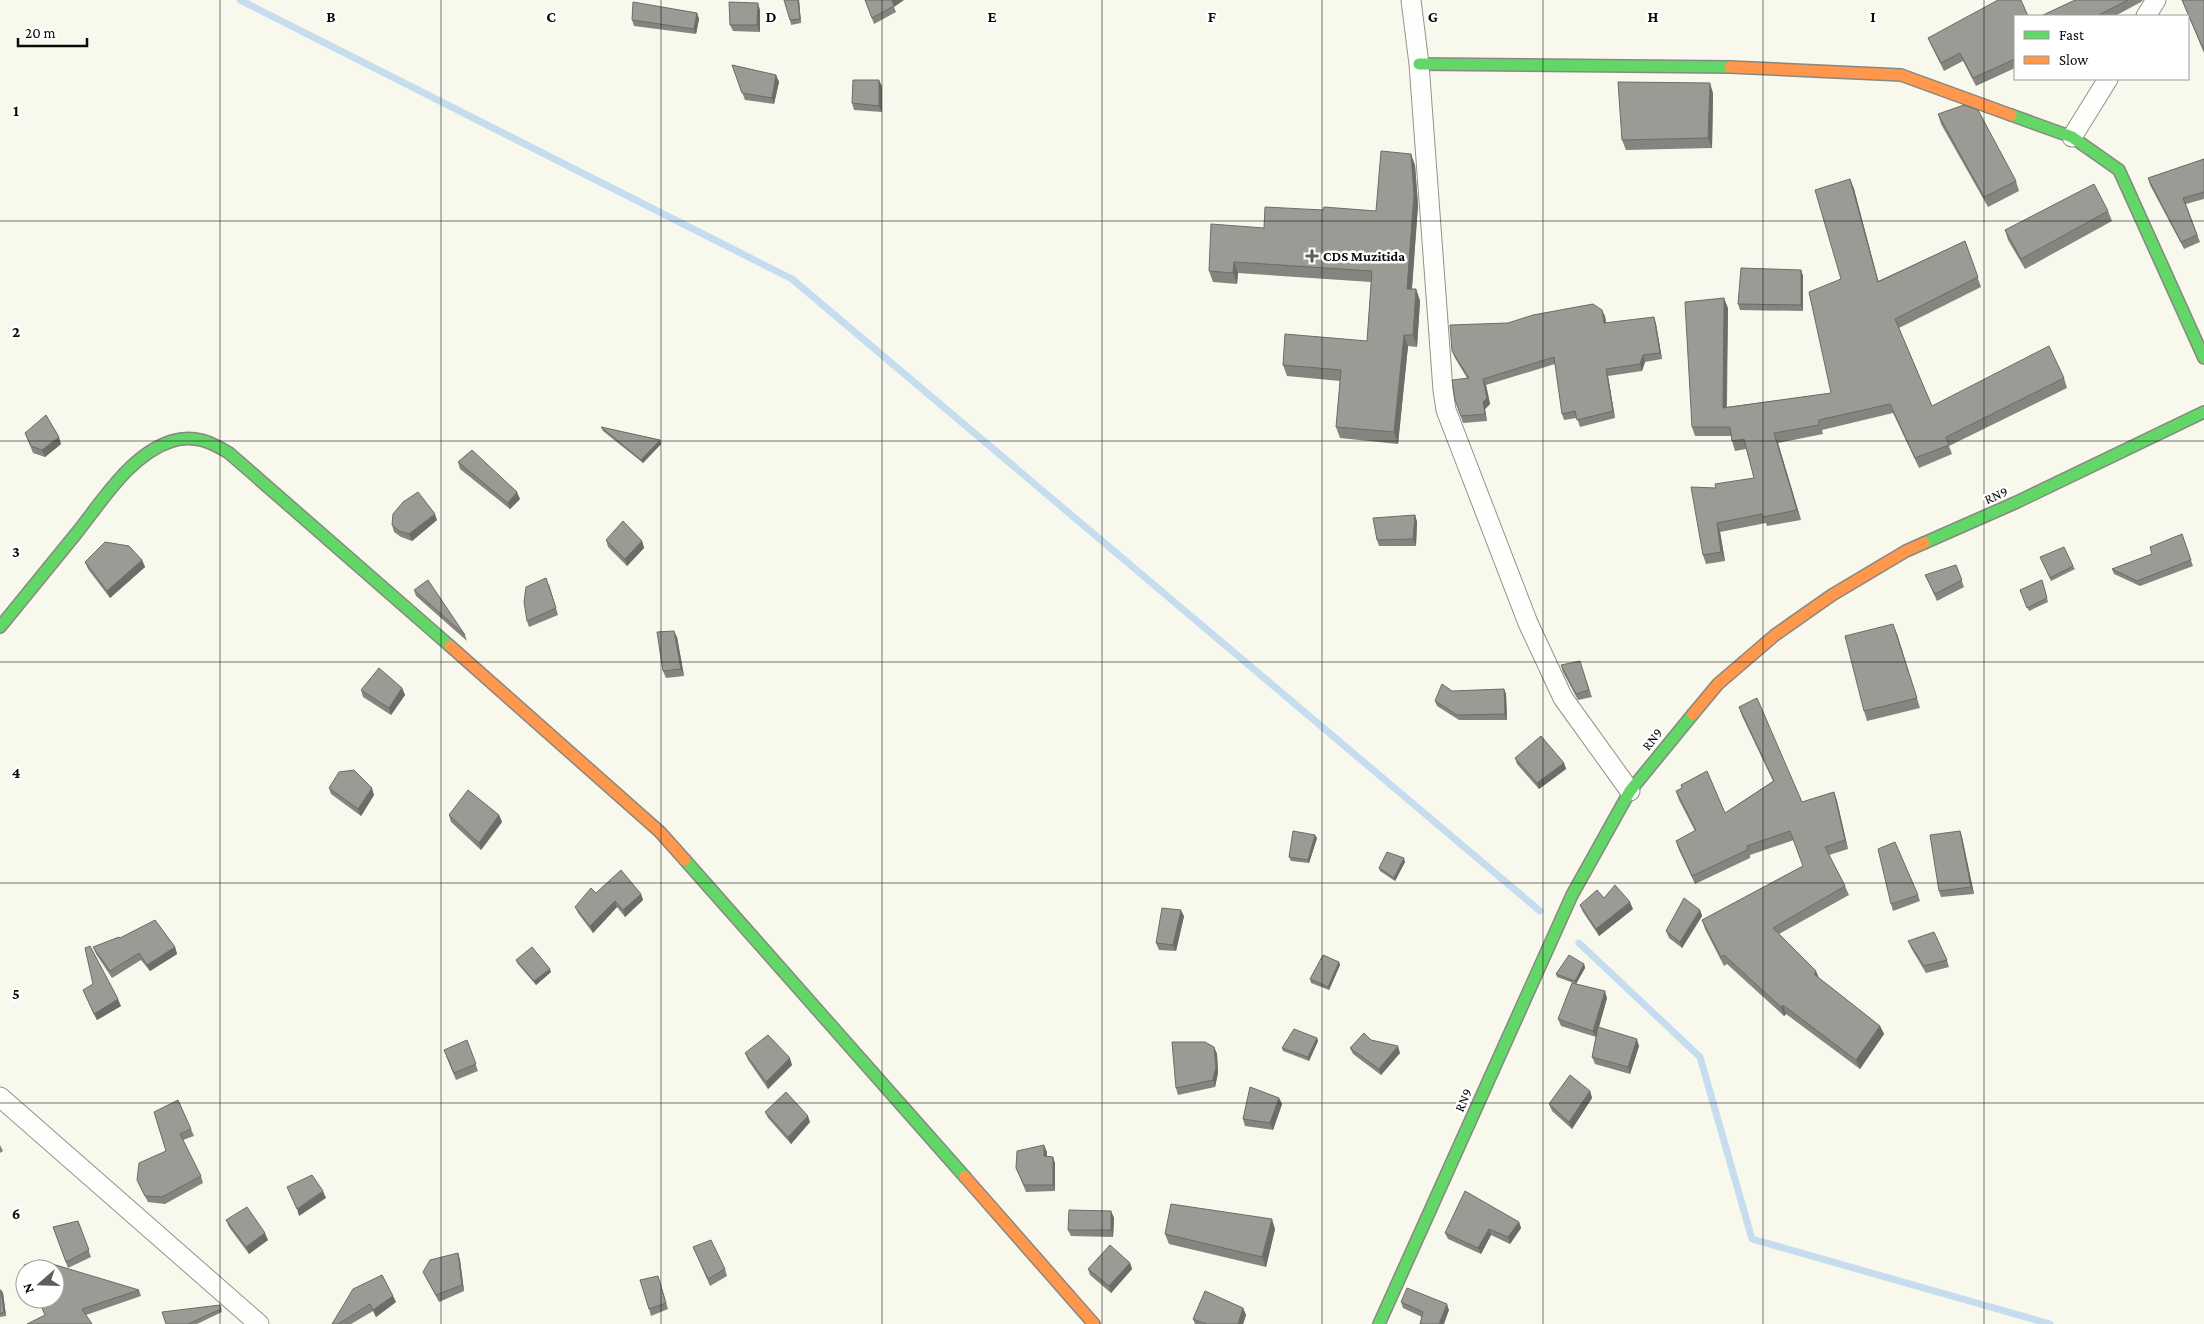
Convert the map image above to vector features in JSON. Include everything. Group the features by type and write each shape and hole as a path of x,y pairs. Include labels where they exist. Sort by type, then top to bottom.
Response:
{"street":[{"path":"1412,0 1419,64 1446,410 1528,623 1562,698 1630,792"},
{"path":"2147,15 2156,0"},
{"path":"1419,64 1766,67 1901,75 2072,138 2119,170 2204,358"},
{"path":"2072,138 2107,80"},
{"name":"RN9","path":"1379,1324 1572,895 1630,792 1676,733 1718,684 1775,635 1832,595 1906,551 2017,502 2204,412"},
{"path":"0,627 124,475 143,456 161,444 177,439 193,438 208,442 229,453 660,832 1094,1324"},
{"path":"0,1097 259,1324"}],"building":[{"path":"784,0 798,0 800,19 790,20"},
{"path":"865,0 893,0 894,6 872,18"},
{"path":"1998,0 2021,0 2028,15 2014,15 2014,59 1973,78 1960,53 1941,63 1928,38"},
{"path":"2075,0 2128,0 2099,15 2043,15"},
{"path":"2182,0 2204,0 2204,51 2189,15"},
{"path":"633,2 697,13 694,29 632,20"},
{"path":"729,2 758,3 757,25 730,25"},
{"path":"732,65 776,75 772,98 742,93"},
{"path":"853,80 879,80 879,106 852,103"},
{"path":"1618,82 1710,83 1708,138 1622,140"},
{"path":"1964,105 1978,110 2016,181 1984,197 1938,114"},
{"path":"1381,151 1411,154 1414,194 1407,289 1416,289 1413,335 1404,335 1394,432 1336,427 1341,370 1283,365 1285,334 1367,341 1372,271 1234,262 1233,273 1209,271 1211,224 1264,228 1265,207 1323,210 1324,207 1376,211"},
{"path":"2204,159 2204,192 2183,198 2197,235 2181,242 2148,178"},
{"path":"1850,179 1878,282 1965,241 1978,277 1895,319 1932,406 2049,346 2064,378 1946,437 1949,445 1915,458 1890,404 1819,420 1819,425 1774,433 1797,510 1763,517 1762,514 1717,523 1721,552 1703,555 1691,487 1716,488 1715,484 1754,478 1744,439 1732,441 1730,427 1692,427 1685,302 1724,298 1723,408 1831,393 1809,292 1841,279 1815,190"},
{"path":"2094,184 2108,211 2021,259 2005,230"},
{"path":"1741,268 1801,270 1801,305 1738,304"},
{"path":"1593,304 1602,310 1604,323 1654,317 1660,353 1643,355 1640,364 1606,369 1613,411 1577,420 1575,411 1562,414 1554,357 1483,379 1487,398 1483,402 1485,414 1461,416 1455,400 1452,380 1469,378 1452,351 1450,325 1508,323 1533,315"},
{"path":"46,415 59,437 42,450 31,446 25,433"},
{"path":"601,427 660,440 641,460"},
{"path":"472,450 517,492 508,503 458,462"},
{"path":"418,492 435,514 409,534 399,531 392,525 393,514 403,502"},
{"path":"1415,515 1413,539 1377,540 1373,518"},
{"path":"623,521 642,541 625,559 606,540"},
{"path":"2182,534 2191,560 2137,581 2112,569 2152,554 2150,547"},
{"path":"105,542 129,546 142,560 107,591 85,562"},
{"path":"2064,547 2073,566 2050,578 2040,557"},
{"path":"1956,565 1962,580 1935,594 1925,575"},
{"path":"546,578 556,608 527,621 524,602 526,587"},
{"path":"428,580 465,635 414,590"},
{"path":"2042,580 2047,598 2027,608 2020,590"},
{"path":"1893,624 1917,698 1864,711 1845,636"},
{"path":"674,631 681,669 663,671 657,632"},
{"path":"1580,661 1589,690 1576,694 1561,665"},
{"path":"379,668 402,688 389,708 361,690"},
{"path":"1442,684 1452,691 1504,689 1505,714 1457,715 1435,701"},
{"path":"1757,698 1802,802 1834,792 1845,840 1825,847 1845,886 1773,928 1816,971 1814,974 1880,1026 1856,1060 1783,1005 1781,1007 1724,955 1721,957 1702,920 1803,866 1790,831 1747,846 1747,850 1692,876 1676,841 1696,830 1676,791 1682,788 1681,785 1707,771 1725,813 1774,781 1739,707"},
{"path":"1541,736 1564,763 1537,783 1515,758"},
{"path":"354,770 372,788 358,809 329,788 339,772"},
{"path":"468,790 499,815 479,843 449,815"},
{"path":"1293,831 1315,835 1308,860 1289,857"},
{"path":"1960,831 1971,887 1939,891 1930,835"},
{"path":"1895,842 1918,895 1891,904 1878,849"},
{"path":"1387,852 1404,858 1394,878 1379,868"},
{"path":"621,870 641,894 623,910 615,901 590,926 575,907 591,888 596,893"},
{"path":"1615,885 1630,902 1596,929 1580,905 1597,890 1604,898"},
{"path":"1684,898 1700,910 1680,942 1666,931"},
{"path":"1162,908 1181,910 1173,945 1156,943"},
{"path":"155,920 175,947 147,965 139,953 110,971 93,947 120,938"},
{"path":"1934,932 1947,960 1924,966 1908,941"},
{"path":"90,946 118,999 94,1014 83,990 93,984 85,948"},
{"path":"532,947 550,969 534,981 516,960"},
{"path":"1323,955 1339,962 1328,987 1310,979"},
{"path":"1569,955 1584,964 1575,981 1556,974"},
{"path":"1572,983 1605,991 1593,1031 1558,1019"},
{"path":"1598,1027 1637,1039 1628,1067 1592,1057"},
{"path":"1294,1029 1317,1038 1308,1057 1282,1048"},
{"path":"1364,1033 1371,1040 1398,1046 1379,1069 1350,1048"},
{"path":"768,1035 790,1058 766,1082 745,1053"},
{"path":"467,1040 476,1064 454,1073 444,1050"},
{"path":"1172,1042 1205,1042 1214,1047 1216,1067 1213,1080 1176,1088"},
{"path":"1570,1075 1590,1091 1569,1122 1549,1104"},
{"path":"1250,1087 1279,1098 1270,1123 1243,1119"},
{"path":"786,1092 808,1116 788,1137 765,1112"},
{"path":"178,1100 191,1129 180,1134 201,1176 162,1197 145,1196 137,1180 139,1163 166,1151 154,1112"},
{"path":"1044,1145 1044,1156 1053,1157 1053,1185 1024,1185 1016,1168 1017,1151"},
{"path":"312,1175 323,1191 297,1209 287,1187"},
{"path":"1465,1191 1519,1222 1508,1237 1489,1229 1478,1248 1445,1233"},
{"path":"1171,1204 1272,1219 1262,1257 1165,1234"},
{"path":"247,1207 265,1233 246,1247 226,1220"},
{"path":"1069,1210 1111,1211 1111,1230 1068,1230"},
{"path":"78,1221 89,1250 66,1262 53,1227"},
{"path":"711,1240 725,1269 708,1279 693,1247"},
{"path":"1110,1245 1130,1263 1109,1286 1088,1269"},
{"path":"458,1253 462,1285 436,1295 423,1272 430,1260"},
{"path":"65,1268 139,1290 82,1309 92,1324 27,1324 45,1315 42,1309 65,1309"},
{"path":"382,1275 393,1296 373,1310 370,1304 338,1324 332,1324 353,1289"},
{"path":"658,1276 666,1303 649,1309 640,1280"},
{"path":"1407,1288 1447,1304 1439,1324 1420,1324 1423,1312 1401,1302"},
{"path":"0,1290 4,1312 0,1314"},
{"path":"1205,1291 1243,1308 1238,1324 1206,1324 1193,1319"},
{"path":"220,1305 221,1309 188,1324 166,1324 162,1312"}],"waterway":[{"path":"240,0 792,279 1540,911"},
{"path":"1579,943 1700,1057 1752,1239 2050,1324"}],"traffic: fast":[{"path":"1419,64 1730,67"},
{"path":"2011,115 2072,137 2119,170 2204,358"},
{"path":"1924,543 2017,502 2204,412"},
{"path":"0,627 130,468 157,447 172,441 188,438 202,440 229,453 450,646"},
{"path":"1379,1324 1572,895 1630,791 1693,714"},
{"path":"685,860 965,1177"}],"traffic: slow":[{"path":"1730,67 1901,75 2011,115"},
{"path":"1693,714 1718,684 1775,635 1832,595 1906,551 1924,543"},
{"path":"450,646 660,832 685,860"},
{"path":"965,1177 1094,1324"}],"place":[{"name":"CDS Muzitida","path":"1312,256"}]}
